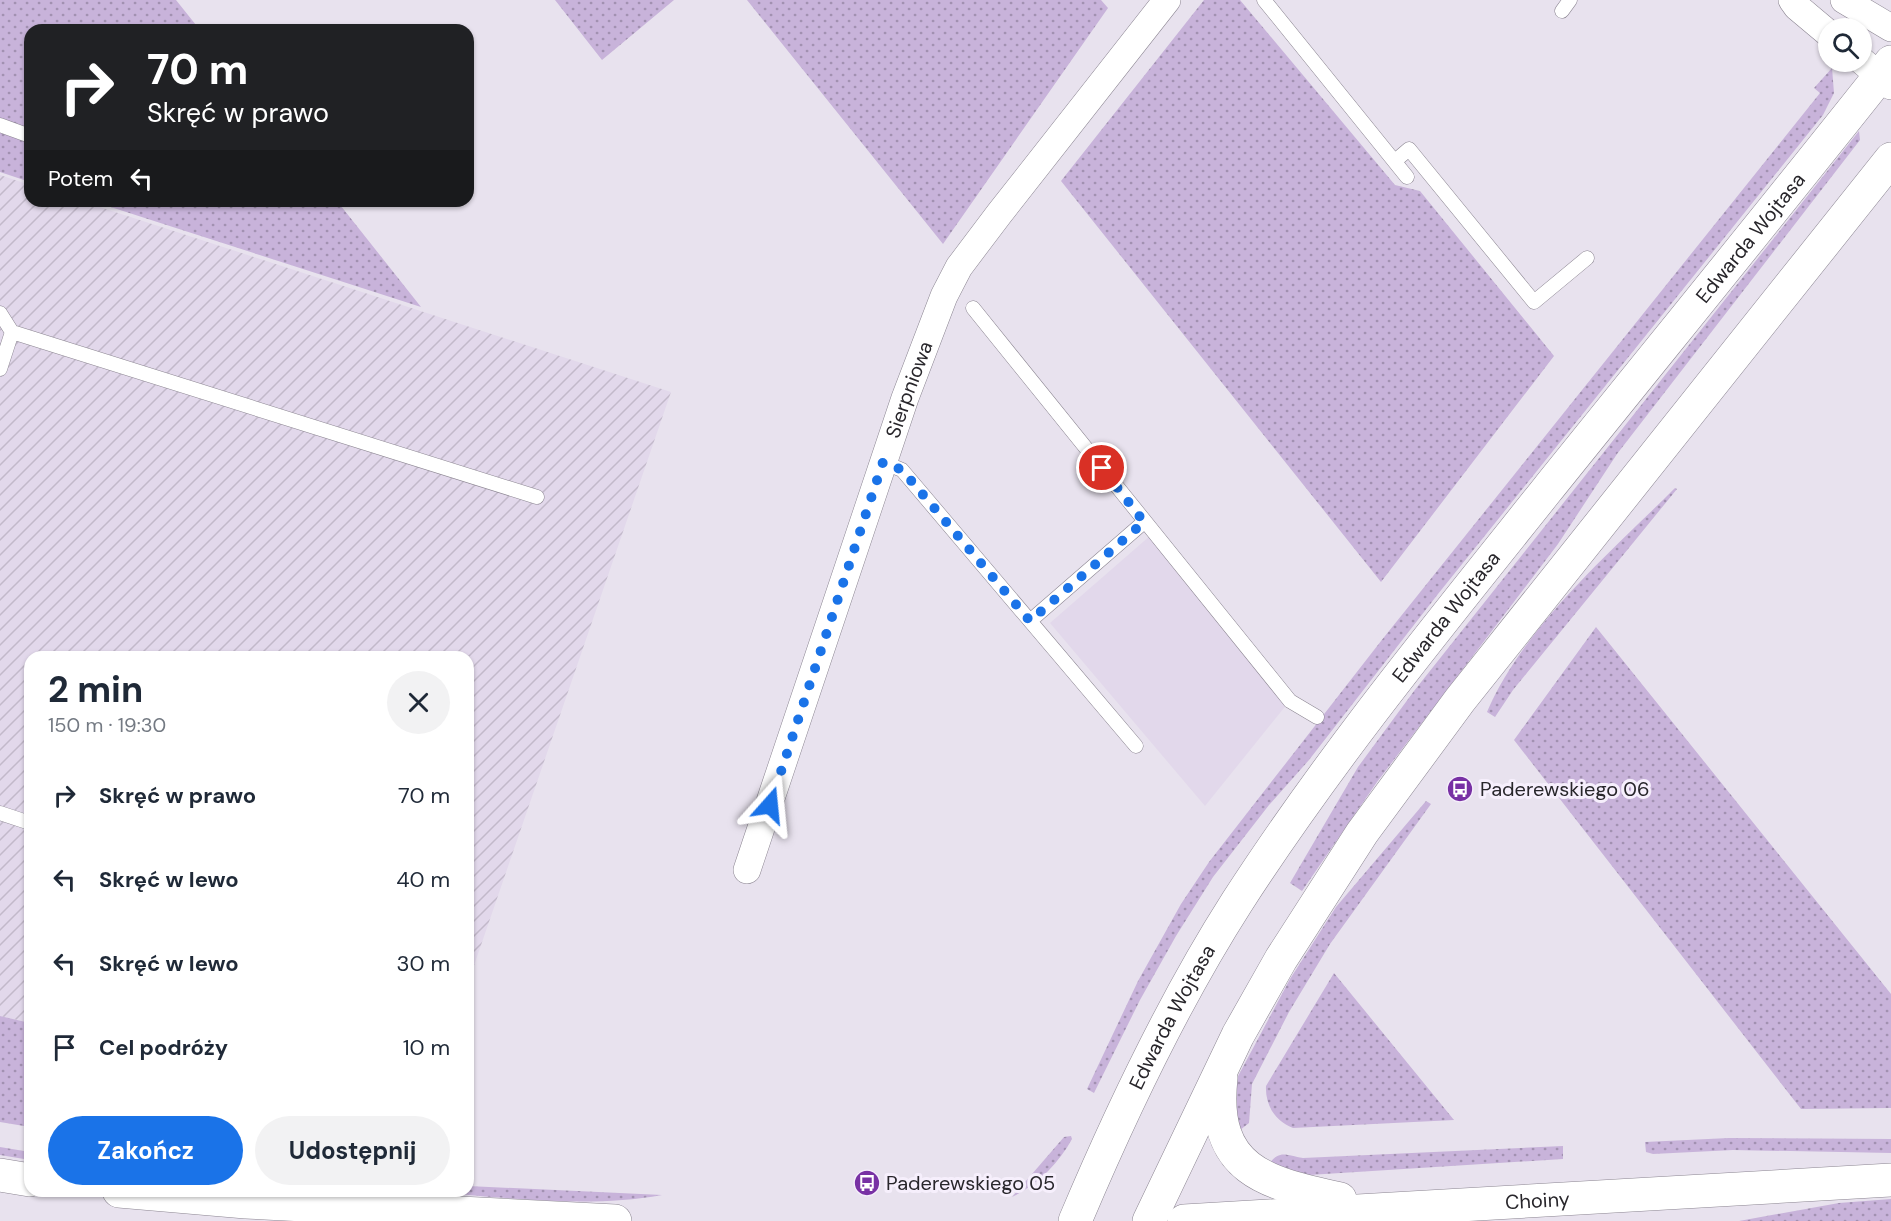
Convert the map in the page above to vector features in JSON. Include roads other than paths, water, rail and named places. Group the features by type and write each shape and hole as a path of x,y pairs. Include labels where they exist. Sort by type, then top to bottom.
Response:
{"street":[{"name":"Sierpniowa","path":"747,870 883,462 931,327 959,267 1167,0"},
{"path":"1792,0 1818,25"},
{"path":"1844,0 1891,28"},
{"name":"Edwarda Wojtasa","path":"1075,1221 1134,1091 1186,991 1237,903 1308,800 1420,649 1881,71"},
{"path":"1149,1221 1222,1065 1316,902 1416,757 1891,159"},
{"path":"1222,1065 1218,1106 1222,1130 1231,1147 1246,1164 1268,1180 1284,1187 1380,1208"},
{"path":"0,1175 24,1179"},
{"name":"Choiny","path":"1184,1221 1380,1208 1466,1212 1891,1180"},
{"path":"183,1197 615,1221"}],"lane":[{"path":"1264,0 1407,177"},
{"path":"0,125 24,134"},
{"path":"1395,161 1409,149 1534,302 1587,258"},
{"path":"973,308 1290,701 1317,717"},
{"path":"0,313 12,332 537,497"},
{"path":"0,369 12,332"},
{"path":"883,462 902,470 1136,747"},
{"path":"1030,621 1144,522"},
{"path":"0,813 24,821"}],"place":[{"name":"Paderewskiego 06","path":"1460,789"},
{"name":"Paderewskiego 05","path":"867,1183"}]}
